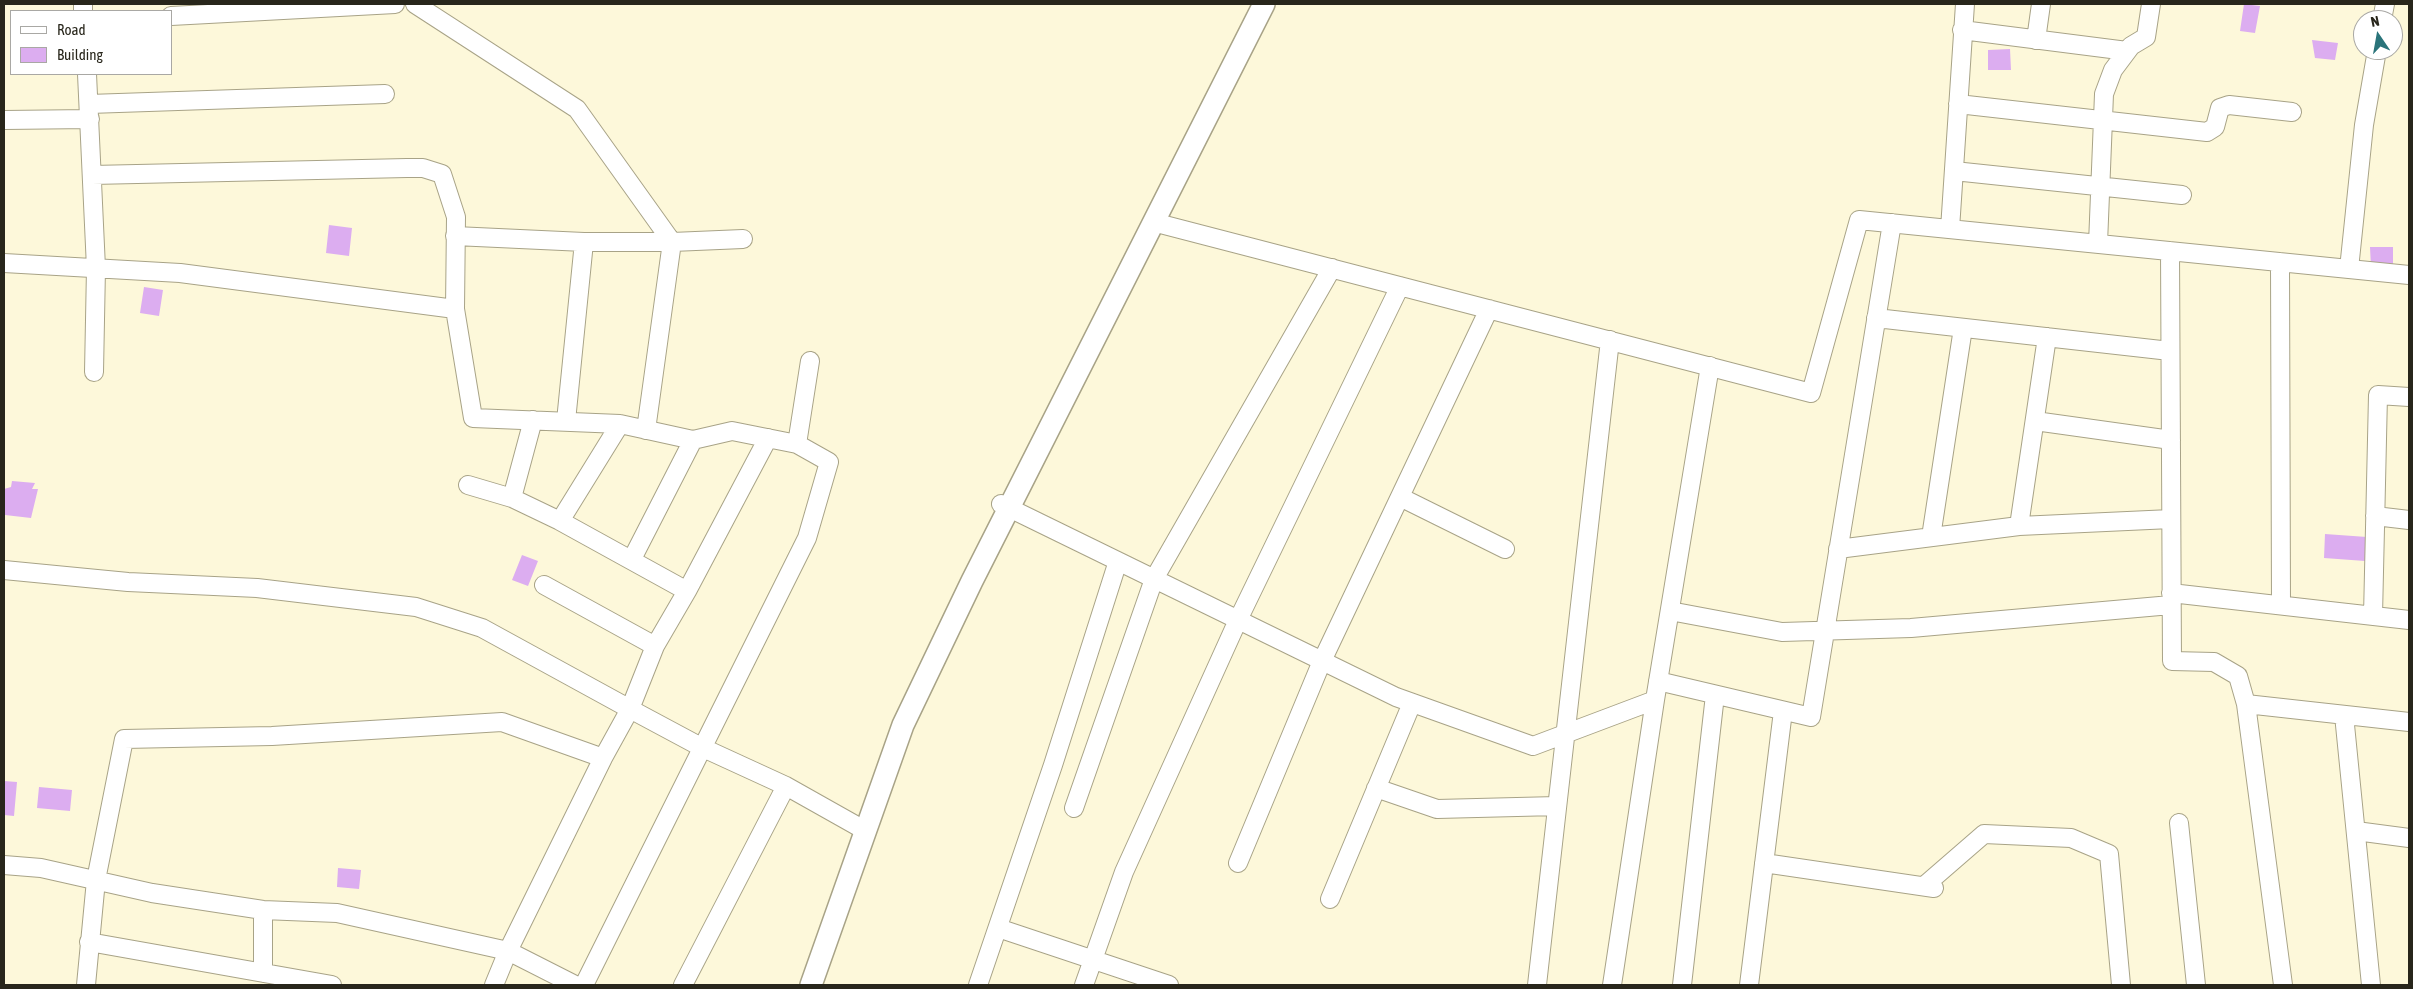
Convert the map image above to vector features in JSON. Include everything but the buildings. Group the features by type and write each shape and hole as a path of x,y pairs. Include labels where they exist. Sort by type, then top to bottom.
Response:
{"street":[{"path":"172,16 395,4"},
{"path":"415,4 578,109 672,242 646,430"},
{"path":"811,985 902,725 1004,506 1154,222 1264,4"},
{"path":"1950,229 1965,4"},
{"path":"2036,40 2041,4"},
{"path":"2098,244 2104,94 2113,70 2127,51 2146,38 2151,4"},
{"path":"1962,30 2127,51"},
{"path":"2349,269 2364,124 2375,60"},
{"path":"87,75 96,268 94,372"},
{"path":"4,120 89,112 386,94"},
{"path":"1958,104 2207,132 2215,127 2220,108 2229,105 2292,112"},
{"path":"92,175 423,168 442,174 456,217 455,309 473,418 620,424 693,440 732,431 797,444 829,462 806,538 584,985"},
{"path":"1954,172 2182,195"},
{"path":"1154,222 1811,393 1859,220 2409,276"},
{"path":"1658,681 1811,717 1892,223"},
{"path":"455,236 584,242 672,242 743,239"},
{"path":"566,421 584,242"},
{"path":"2170,251 2172,661 2214,662 2238,676 2246,704 2283,985"},
{"path":"2280,262 2281,605"},
{"path":"4,264 180,273 455,309"},
{"path":"1074,808 1154,579 1332,268"},
{"path":"1084,985 1124,872 1238,620 1400,286"},
{"path":"1238,862 1322,661 1490,309"},
{"path":"1876,318 2170,351"},
{"path":"1931,537 1963,328"},
{"path":"2019,526 2047,337"},
{"path":"1537,985 1610,340"},
{"path":"797,444 810,361"},
{"path":"1612,985 1658,681 1710,366"},
{"path":"2374,616 2378,395 2409,397"},
{"path":"512,498 533,420"},
{"path":"2035,422 2171,440"},
{"path":"560,521 620,424"},
{"path":"494,985 508,951 603,758 630,709 655,646 687,591 768,438"},
{"path":"632,559 693,440"},
{"path":"468,485 512,498 560,521 687,591"},
{"path":"1400,497 1505,549"},
{"path":"1004,506 1412,703 1533,746 1655,700"},
{"path":"2376,516 2409,520"},
{"path":"1838,549 2019,526 2171,518"},
{"path":"978,985 1053,765 1118,561"},
{"path":"4,570 128,582 257,588 416,607 482,628 701,747 786,786 866,831"},
{"path":"544,586 655,646"},
{"path":"1670,611 1782,632 1911,628 2171,599 2281,605 2409,620"},
{"path":"1682,985 1715,695"},
{"path":"1330,899 1412,703"},
{"path":"2246,704 2409,722"},
{"path":"1749,985 1783,711"},
{"path":"2344,715 2371,985"},
{"path":"86,985 96,880 124,739 272,736 502,722 603,758"},
{"path":"682,985 786,786"},
{"path":"1376,788 1437,809 1557,806"},
{"path":"2179,823 2196,985"},
{"path":"2356,831 2409,838"},
{"path":"1764,863 1931,887 1984,834 2071,838 2109,854 2121,985"},
{"path":"4,865 41,868 152,893 263,910 337,913 508,951 575,985"},
{"path":"263,910 263,973"},
{"path":"998,928 1169,985"},
{"path":"89,942 332,985"}]}
